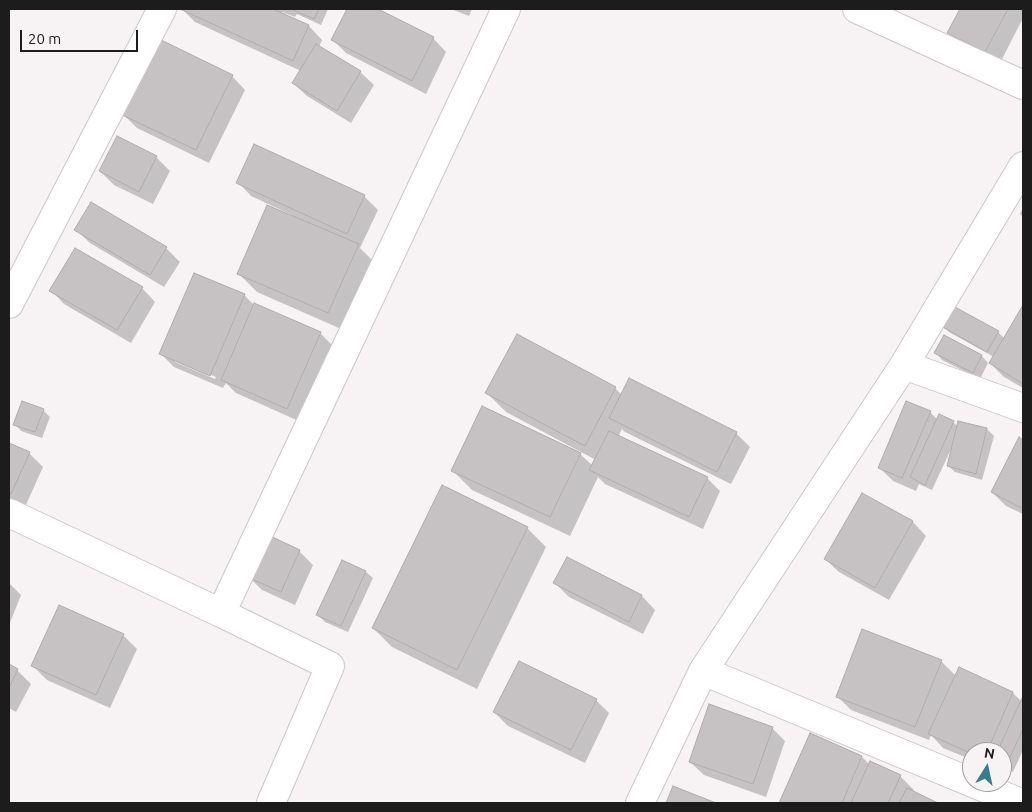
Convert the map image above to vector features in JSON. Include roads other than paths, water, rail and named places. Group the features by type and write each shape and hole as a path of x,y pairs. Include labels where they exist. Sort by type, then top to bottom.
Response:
{"street":[{"path":"9,304 162,9"},
{"path":"221,613 506,9"},
{"path":"857,9 1023,84"},
{"path":"640,803 704,671 904,366 1023,166"},
{"path":"904,366 1023,408"},
{"path":"9,513 330,666 271,803"},
{"path":"704,671 1021,803"}]}
